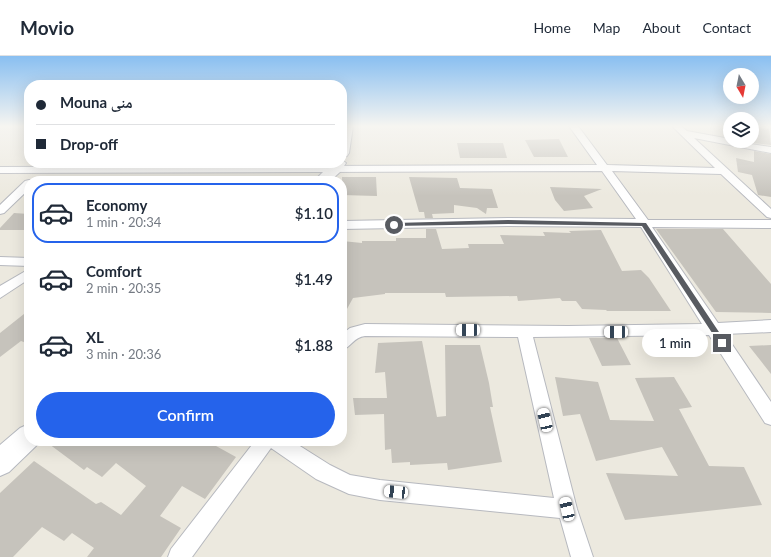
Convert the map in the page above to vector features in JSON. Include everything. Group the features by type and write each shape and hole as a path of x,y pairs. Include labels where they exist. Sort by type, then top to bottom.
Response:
{"street":[{"path":"590,149 635,208 771,417"},
{"path":"702,149 771,215"},
{"path":"0,170 604,168 726,171"},
{"path":"36,176 43,169"},
{"path":"188,176 197,170"},
{"path":"0,211 24,188"},
{"path":"347,225 508,222 771,224"},
{"path":"0,261 24,262"},
{"path":"0,293 24,276"},
{"path":"347,338 357,331 714,330 771,326"},
{"path":"524,331 567,509 582,557"},
{"path":"0,463 24,441"},
{"path":"179,557 262,446"},
{"path":"284,446 323,472 349,484 380,490 567,509"}],"building":[{"path":"458,149 505,149 507,158 460,158"},
{"path":"530,149 564,149 568,157 534,157"},
{"path":"754,151 771,154 771,197 758,195 752,175 738,172 736,158 754,162"},
{"path":"347,177 376,177 377,196 347,195"},
{"path":"409,177 457,178 460,188 492,189 498,208 487,208 486,214 477,208 454,205 454,213 432,214 433,218 425,218 424,212 419,212"},
{"path":"550,187 602,189 584,196 593,208 564,211 555,200"},
{"path":"14,213 24,214 24,230 0,230 0,228"},
{"path":"426,229 436,229 442,249 469,248 468,244 504,244 500,235 545,236 543,232 571,233 569,231 601,230 622,271 641,270 649,278 671,311 607,311 582,309 576,301 562,301 560,298 518,301 517,296 446,297 445,293 385,293 353,298 347,309 347,242 362,243 362,241 396,241 396,238 426,238"},
{"path":"656,229 723,229 771,284 771,313 716,312"},
{"path":"24,314 24,342 21,341 0,357 0,333"},
{"path":"589,338 617,338 631,365 602,366"},
{"path":"422,341 437,417 446,416 445,345 480,345 489,383 493,407 490,407 502,462 448,470 447,463 410,465 410,462 392,463 391,449 385,450 384,414 355,415 353,398 387,398 385,372 375,373 378,343"},
{"path":"771,345 771,374 749,346"},
{"path":"555,377 598,382 610,420 654,421 635,378 674,377 692,407 679,409 709,466 744,467 762,505 625,520 606,473 678,476 662,447 596,461 580,414 563,416"},
{"path":"52,446 216,446 236,457 205,499 182,486 160,516 181,528 161,557 87,557 94,548 72,533 64,541 42,527 13,557 0,557 0,493 34,461 96,504 101,502 121,515 146,486 116,463 102,477 87,467 84,470"}],"route":[{"path":"394,225 508,222 644,224 722,343"}]}
